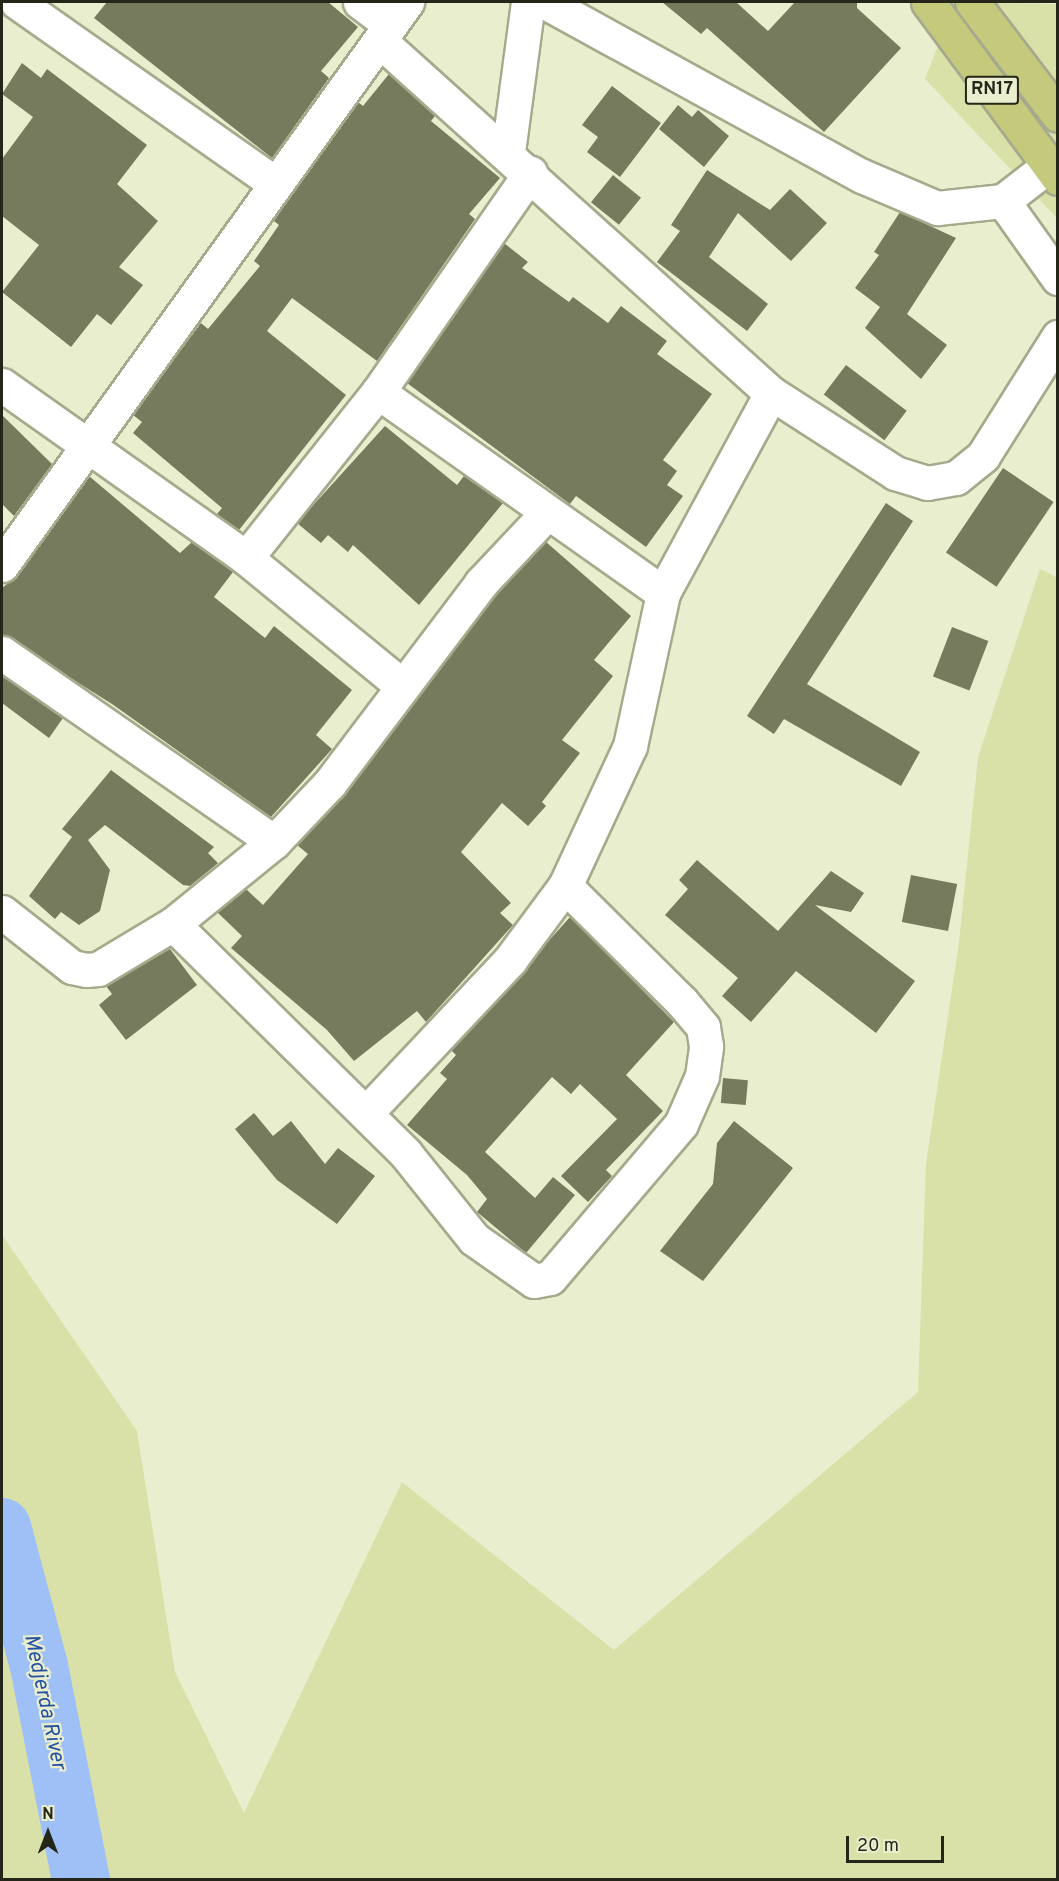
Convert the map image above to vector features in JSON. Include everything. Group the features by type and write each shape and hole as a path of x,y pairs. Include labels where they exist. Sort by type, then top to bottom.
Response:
{"main road":[{"name":"RN17","path":"928,2 1053,172"},
{"name":"RN17","path":"972,2 1058,115"}],"street":[{"path":"17,2 273,182"},
{"path":"360,2 392,22 519,163 771,393 895,473 927,483 956,478 983,456 1058,337"},
{"path":"246,558 378,392 519,163 528,2"},
{"path":"545,2 862,176 937,208 1003,201 1053,172"},
{"path":"2,565 273,182 392,22"},
{"path":"1003,201 1058,278"},
{"path":"2,385 84,446 246,558 401,685"},
{"path":"378,392 547,513 663,592"},
{"path":"366,1113 510,960 565,886 630,746 663,592 771,393"},
{"path":"2,912 72,967 86,970 98,969 173,924 274,842 330,783 401,685 481,583 547,513"},
{"path":"2,653 274,842"},
{"path":"173,924 366,1113 474,1239 534,1281 550,1278 627,1192 681,1124 702,1076 703,1027 565,886"}],"green space":[{"path":"955,2 1057,4 1057,218 925,79"},
{"path":"1040,569 1058,578 1057,1879 2,1879 2,1235 137,1431 175,1672 244,1813 402,1482 614,1650 918,1392 926,1164 959,942 978,757"}],"building":[{"path":"107,2 328,2 358,27 321,71 329,78 272,158 94,18"},
{"path":"662,2 736,2 768,31 795,2 857,2 857,8 901,48 824,132 707,28 701,34"},
{"path":"22,63 41,78 47,69 147,145 117,184 158,221 119,267 143,285 111,325 97,314 71,347 2,292 39,245 2,216 2,159 33,117 2,94"},
{"path":"389,74 435,116 431,121 500,178 469,214 475,219 377,361 292,298 267,331 346,395 239,530 217,514 222,508 133,433 142,422 133,415 201,323 208,329 260,266 254,261 279,225 274,221 291,195 358,102 363,106"},
{"path":"612,86 661,123 620,177 587,152 598,137 582,125"},
{"path":"678,105 692,117 698,110 729,136 704,167 659,129"},
{"path":"707,170 770,210 790,189 827,223 791,261 738,213 709,257 768,304 747,331 657,262 680,231 671,225"},
{"path":"613,175 641,198 619,225 591,202"},
{"path":"900,212 956,238 907,314 947,345 921,379 865,328 880,307 855,288 879,255 874,252"},
{"path":"504,243 528,262 522,268 569,302 573,297 608,323 621,306 667,341 657,354 712,394 663,460 677,471 667,485 683,496 646,547 576,496 570,504 407,383"},
{"path":"846,365 907,411 884,440 824,395"},
{"path":"2,415 52,464 14,516 2,504"},
{"path":"385,426 457,485 464,476 503,503 419,605 353,545 348,552 328,535 321,543 297,523"},
{"path":"1003,468 1054,502 997,587 946,553"},
{"path":"89,476 180,553 192,542 233,572 214,597 265,638 274,626 352,690 316,735 332,749 271,817 112,704 2,635 2,588 17,576"},
{"path":"886,503 913,521 807,684 920,752 901,786 784,719 774,734 747,716"},
{"path":"546,542 631,616 594,660 613,676 562,740 580,753 542,802 546,806 528,826 502,803 461,852 511,903 500,913 513,925 426,1022 417,1011 354,1061 327,1030 231,948 242,936 217,912 246,889 263,905 308,854 297,845 345,794 495,595"},
{"path":"952,627 988,641 969,690 933,676"},
{"path":"2,675 63,718 49,738 2,703"},
{"path":"111,770 214,847 208,853 218,863 190,886 183,885 105,825 88,840 110,870 100,911 79,925 61,912 55,919 29,896 72,837 62,829"},
{"path":"697,860 778,931 831,871 864,893 851,912 815,905 915,981 876,1033 796,971 751,1022 722,996 738,978 665,915 688,889 679,880"},
{"path":"911,875 957,884 948,931 902,922"},
{"path":"570,917 674,1022 626,1075 663,1111 606,1170 612,1176 588,1202 561,1176 617,1119 580,1084 571,1094 552,1077 485,1152 535,1198 553,1177 575,1195 526,1253 477,1212 487,1199 467,1175 407,1125 447,1079 440,1073 456,1055 451,1050"},
{"path":"170,949 197,985 126,1040 99,1005 112,994 106,986"},
{"path":"723,1078 748,1080 746,1105 721,1103"},
{"path":"254,1113 273,1136 291,1121 325,1164 338,1148 375,1176 337,1224 277,1180 235,1129"},
{"path":"734,1121 793,1168 703,1281 660,1251 713,1184 717,1143"}],"waterway":[{"name":"Medjerda River","path":"2,1527 39,1666 81,1880"}]}
